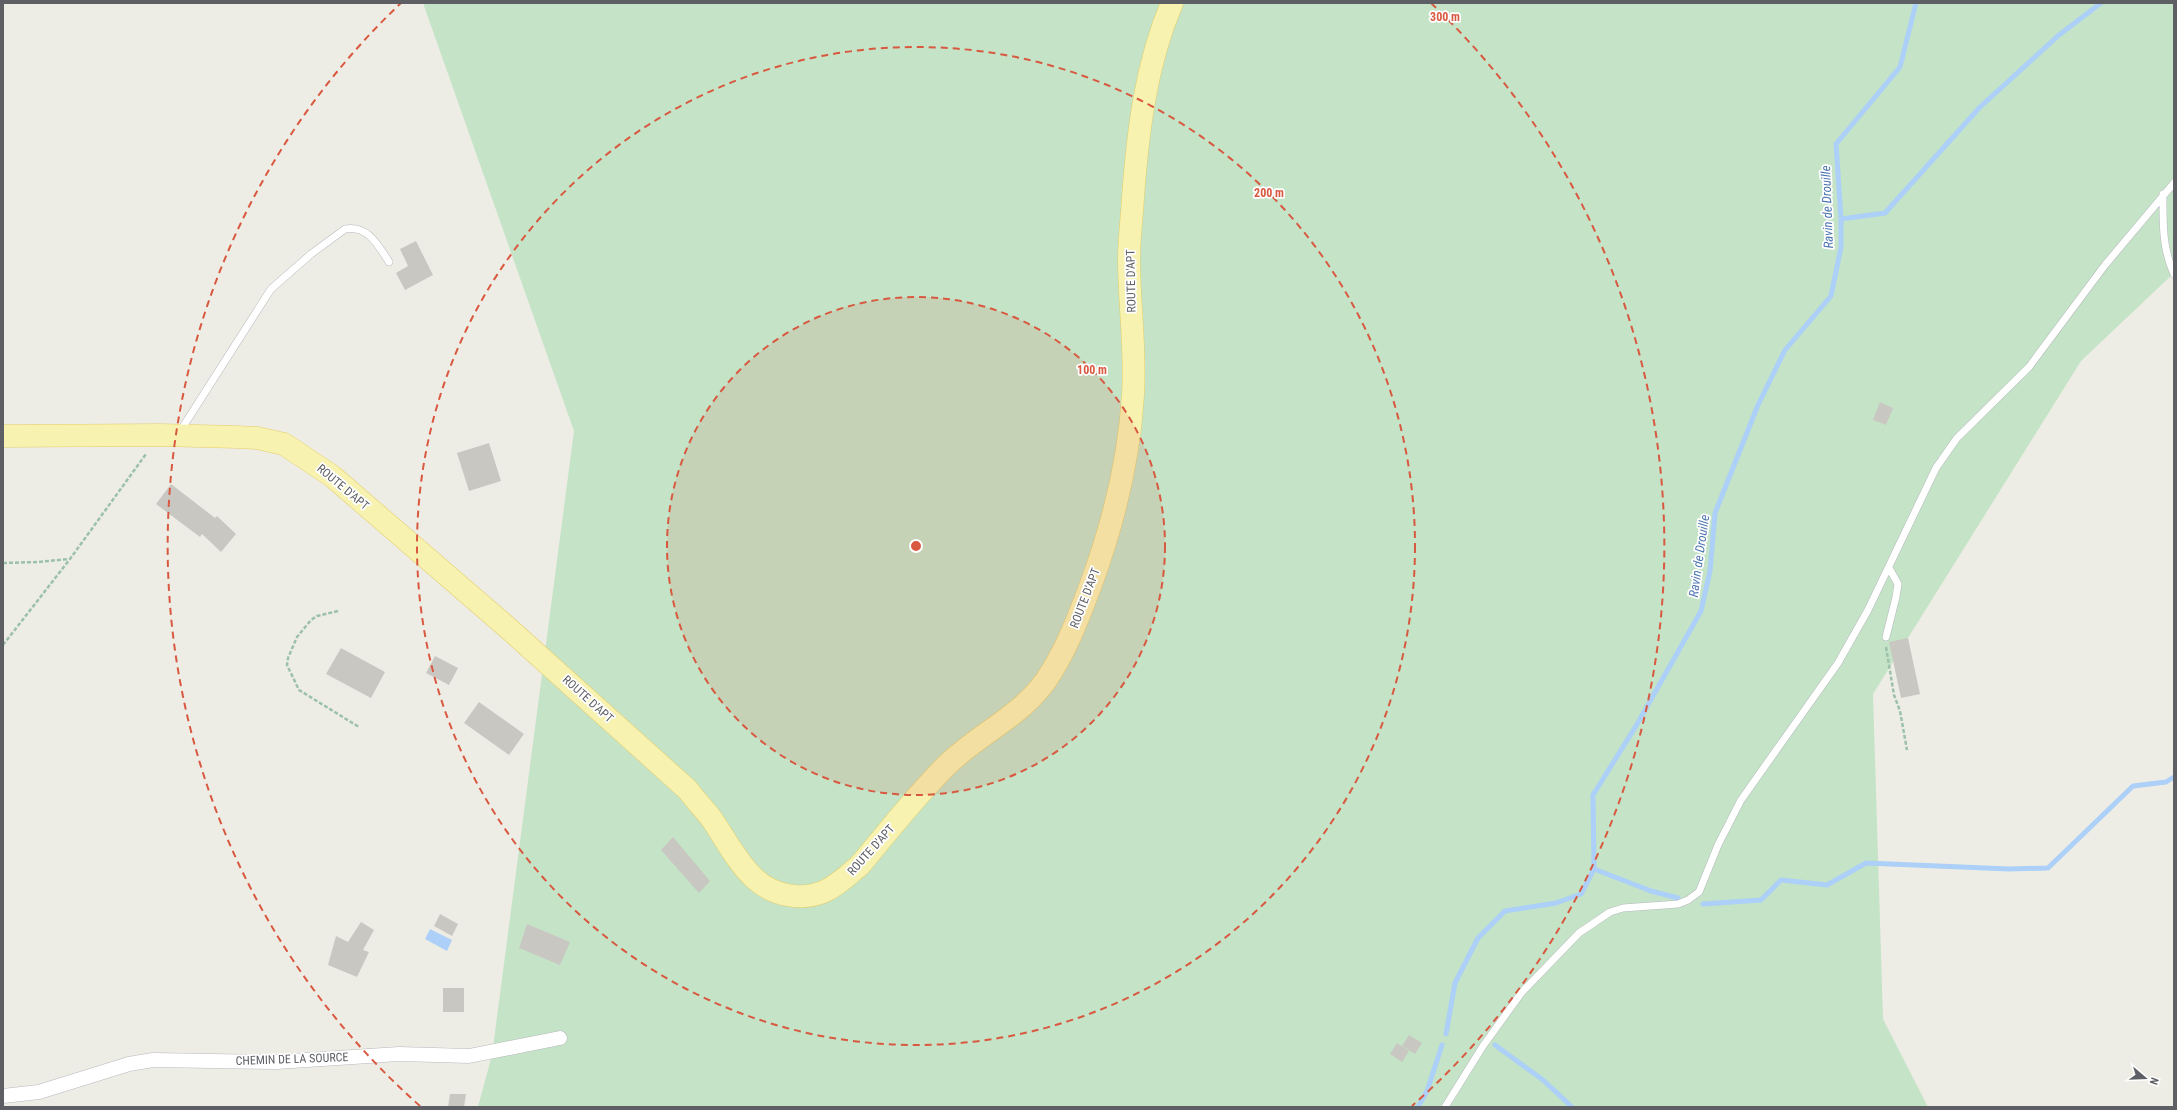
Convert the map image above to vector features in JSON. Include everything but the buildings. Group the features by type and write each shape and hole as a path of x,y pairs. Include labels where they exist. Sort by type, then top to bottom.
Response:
{"main road":[{"name":"ROUTE D'APT","path":"3,436 168,435 257,438 284,444 332,476 508,628 688,790 710,818 732,851 753,877 771,889 797,897 817,894 828,890 858,866 949,763 978,740 1008,720 1041,688 1052,672 1067,643 1083,605 1105,545 1130,436 1133,392 1129,258 1136,154 1145,89 1161,29 1172,3"}],"street":[{"name":"CHEMIN DE LA SOURCE","path":"3,1096 40,1092 129,1064 153,1060 277,1062 399,1054 469,1056 560,1038"}],"lane":[{"path":"1445,1107 1483,1046 1522,992 1579,933 1610,912 1623,908 1678,904 1688,900 1699,892 1718,845 1741,800 1838,663 1868,610 1930,480 1957,438 2029,367 2105,265 2163,194 2174,183"},
{"path":"2163,194 2164,245 2174,274"},
{"path":"168,435 271,289 311,254 345,229 351,228 365,232 374,238 389,262"},
{"path":"1886,637 1898,584 1888,568"}],"path":[{"path":"3,646 168,435"},
{"path":"3,563 70,559"},
{"path":"338,611 318,616 311,620 297,638 288,658 287,665 299,690 359,727"},
{"path":"1886,637 1886,650 1894,695 1900,711 1907,750"}],"green space":[{"path":"423,3 2174,3 2174,273 2081,361 1873,694 1883,1019 1928,1107 478,1107 492,1055 574,431"}],"water":[{"path":"430,929 452,940 447,951 425,939"}],"waterway":[{"name":"Ravin de Drouille","path":"1446,1034 1455,983 1478,938 1505,911 1556,903 1581,894 1594,869 1593,795 1636,726 1701,611 1710,571 1715,513 1758,405 1785,350 1831,296 1841,247 1841,219 1836,144 1900,67 1916,3"},
{"path":"1841,219 1885,213 1980,107 2059,35 2101,3"},
{"path":"1703,904 1761,900 1781,880 1827,885 1866,863 2009,869 2048,868 2133,786 2166,782 2174,777"},
{"path":"1594,869 1651,891 1678,898"},
{"name":"Ravin de Drouille","path":"1418,1107 1427,1091 1442,1045"},
{"path":"1495,1045 1543,1080 1572,1107"}]}
